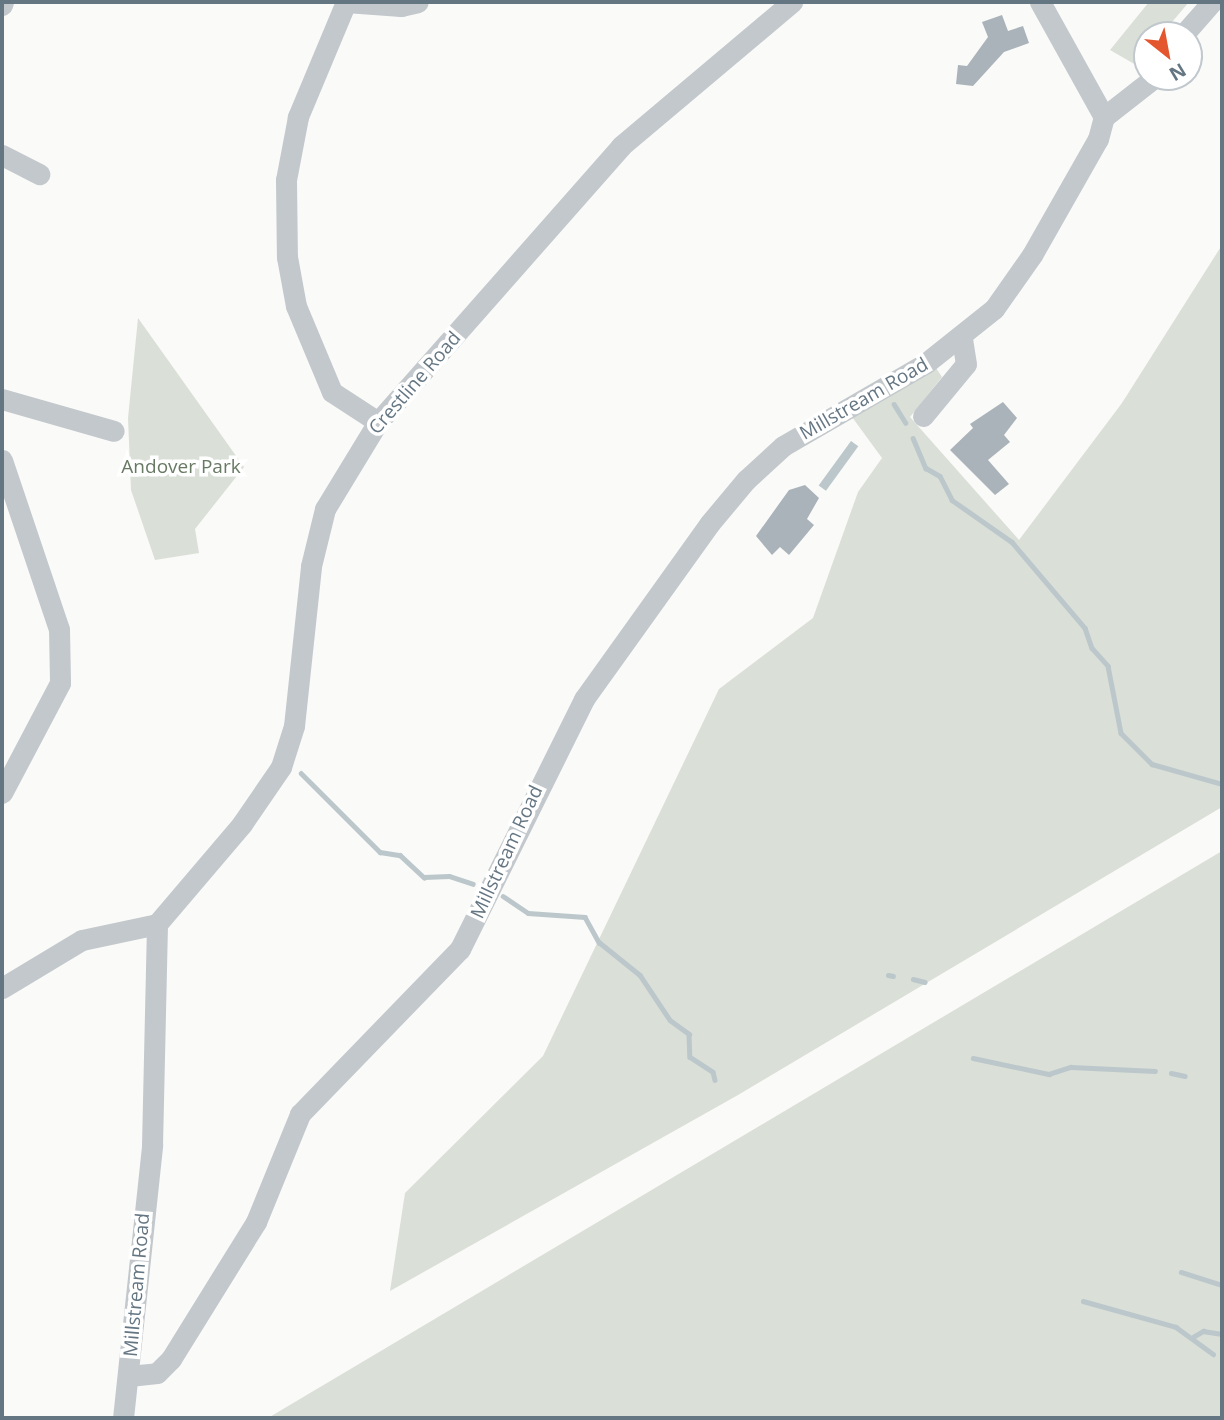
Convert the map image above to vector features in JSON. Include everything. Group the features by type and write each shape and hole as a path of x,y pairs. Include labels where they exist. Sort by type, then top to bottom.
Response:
{"street":[{"path":"377,422 332,392 296,306 287,257 286,180 298,117 346,2 401,6 418,2"},
{"name":"Crestline Road","path":"157,924 242,824 281,767 294,726 311,566 325,509 377,422 621,146 792,2"},
{"path":"1040,2 1104,117 1136,91"},
{"path":"1195,21 1212,2"},
{"name":"Millstream Road","path":"157,924 152,1145 137,1248 129,1376 158,1373 171,1359 256,1222 300,1115 460,950 584,699 710,523 783,446 962,338 994,309 1032,255 1098,139 1104,117"},
{"path":"2,155 38,174"},
{"path":"923,416 966,365 968,349 962,338"},
{"path":"2,399 114,431"},
{"path":"2,460 59,629 60,683 2,793"},
{"path":"2,988 82,940 157,924"},
{"path":"123,1418 129,1376"}],"green space":[{"path":"1149,2 1189,2 1173,21 1134,21"},
{"path":"1133,22 1133,63 1110,50"},
{"path":"1222,245 1222,807 738,1095 390,1291 405,1193 543,1056 719,689 813,618 858,492 882,458 852,417 936,368 942,377 910,417 1019,540 1122,403"},
{"name":"Andover Park","path":"138,318 244,467 195,529 199,553 155,560 131,490 128,418"},
{"path":"1222,851 1222,1418 268,1418"}],"shaded area":[{"path":"851,441 858,446 826,491 819,485"}],"building":[{"path":"1002,15 1008,31 1023,26 1029,43 1004,52 973,86 956,84 958,65 967,66 988,37 982,22"},
{"path":"1003,402 1017,418 1004,435 1010,442 988,460 1009,484 995,495 950,450 973,428 970,424"},
{"path":"805,485 819,498 807,519 814,525 789,555 780,547 772,555 756,536 789,490"}],"waterway":[{"path":"894,404 906,423"},
{"path":"913,438 926,468 940,476 952,500 1012,542 1085,628 1092,648 1108,666 1121,733 1152,764 1222,784"},
{"path":"301,773 380,852 400,855 424,877 449,876 473,884"},
{"path":"503,896 528,913 585,917 599,942 640,975 670,1020 689,1034 690,1057 713,1072 715,1080"},
{"path":"888,975 893,976"},
{"path":"913,979 925,982"},
{"path":"973,1058 1049,1074 1071,1067 1155,1071"},
{"path":"1171,1073 1185,1076"},
{"path":"1181,1272 1222,1285"},
{"path":"1083,1301 1176,1327 1213,1354"},
{"path":"1193,1337 1203,1331 1222,1334"}]}
